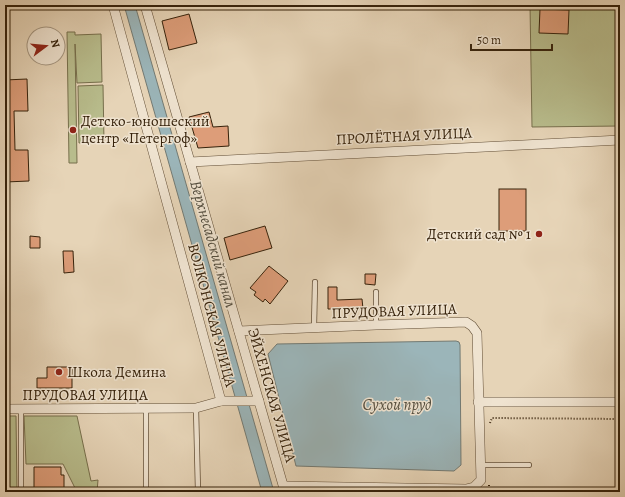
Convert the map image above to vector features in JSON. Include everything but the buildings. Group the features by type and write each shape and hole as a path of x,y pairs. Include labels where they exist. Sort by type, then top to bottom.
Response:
{"street":[{"name":"ВОЛКОНСКАЯ УЛИЦА","path":"113,5 220,401"},
{"name":"ЭЙХЕНСКАЯ УЛИЦА","path":"145,5 239,331 256,402 285,489"},
{"name":"ПРОЛЁТНАЯ УЛИЦА","path":"190,162 620,140"},
{"name":"ПРУДОВАЯ УЛИЦА","path":"239,331 466,322 477,332 481,480 474,487 466,489 285,489"},
{"name":"ПРУДОВАЯ УЛИЦА","path":"5,409 196,408 220,401 256,402"},
{"path":"478,402 620,402"}],"lane":[{"path":"314,282 314,327"},
{"path":"376,292 376,325"},
{"path":"146,408 146,492"},
{"path":"196,408 198,492"},
{"path":"20,409 21,492"},
{"path":"480,465 529,465"}],"path":[{"path":"492,418 620,419"}],"green space":[{"path":"530,5 620,5 620,126 532,127"},
{"path":"67,32 75,32 75,35 101,34 102,82 77,83 75,44 77,163 69,163"},
{"path":"103,85 104,142 79,143 78,86"},
{"path":"5,416 16,416 17,492 5,492"},
{"path":"24,416 77,416 91,481 98,480 97,492 77,492 63,464 26,464"}],"water":[{"path":"124,5 135,5 274,492 262,492"},
{"name":"Сухой пруд","path":"459,342 460,345 461,465 454,471 296,466 268,354 277,344"}],"place":[{"name":"Детско-юношеский центр «Петергоф»","path":"73,130"},
{"name":"Детский сад № 1","path":"539,234"},
{"name":"Школа Демина","path":"59,372"}],"water label":[{"name":"Верхнесадский канал","path":"213,244"}]}
